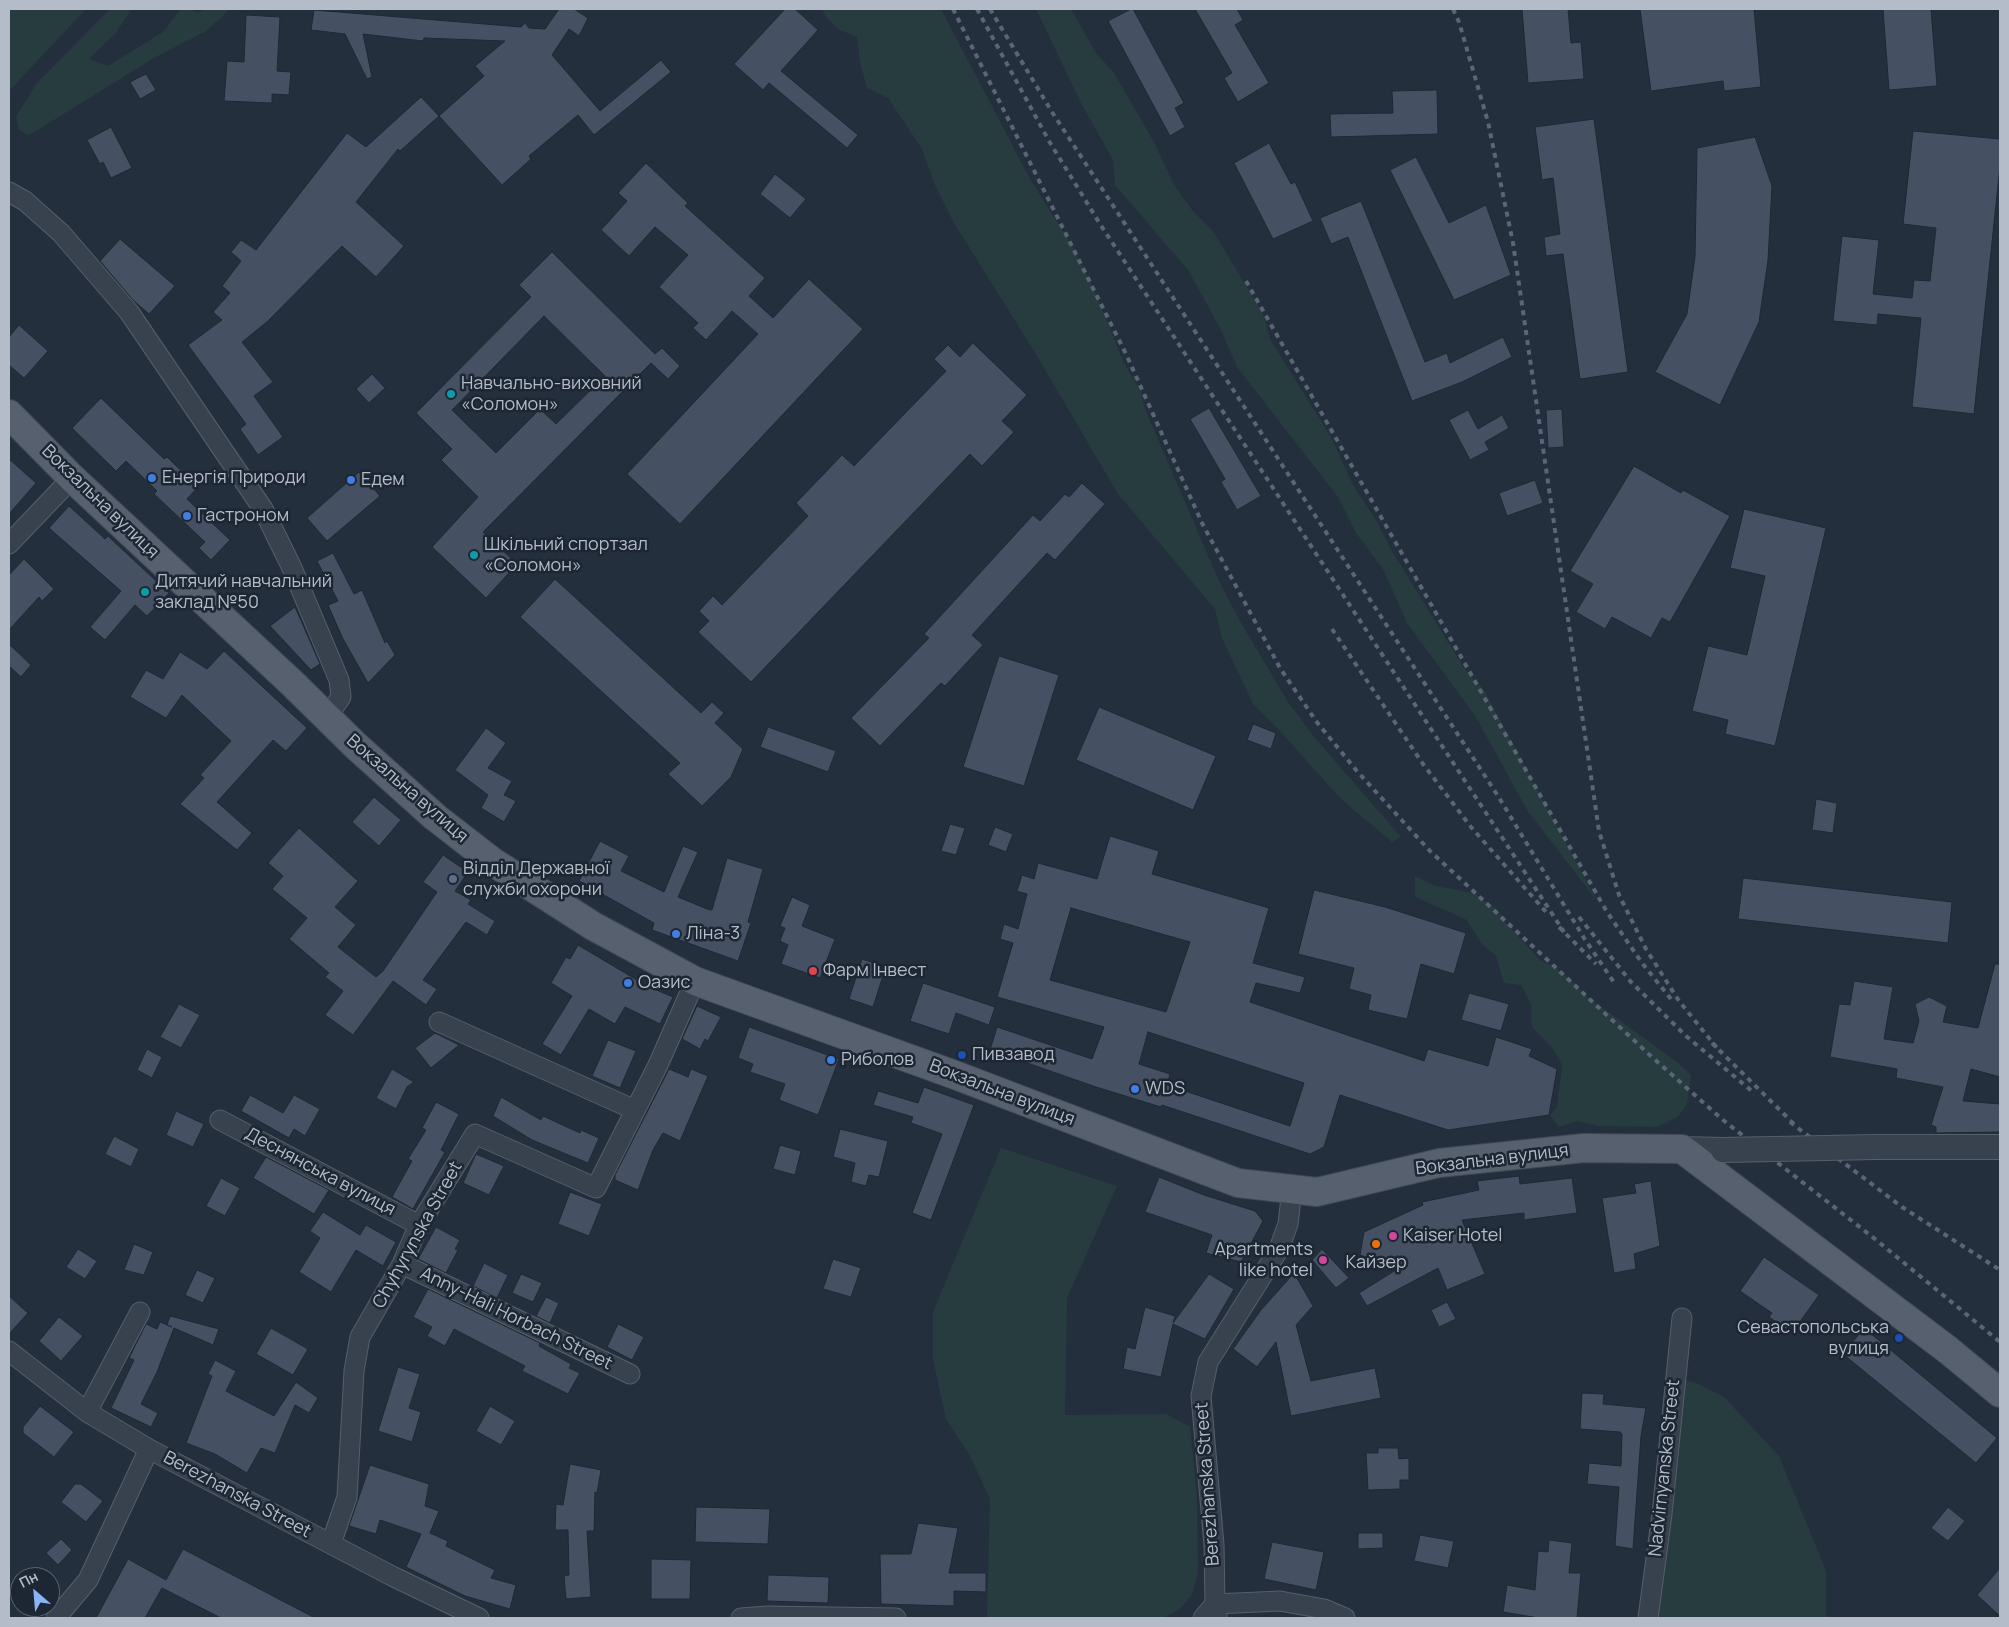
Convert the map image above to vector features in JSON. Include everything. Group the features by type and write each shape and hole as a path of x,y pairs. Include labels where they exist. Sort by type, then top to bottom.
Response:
{"main road":[{"name":"Вокзальна вулиця","path":"9,414 72,478 435,817 493,862 593,926 695,981 964,1078 1238,1183 1317,1192 1439,1163 1584,1148 1682,1149"},
{"path":"1682,1149 1948,1350 2000,1393"}],"street":[{"path":"9,192 25,201 61,233 129,312 263,509 292,568 339,680 341,697 326,717"},
{"path":"9,544 72,478"},
{"name":"Chyhyrynska Street","path":"331,1544 347,1497 354,1371 360,1337 402,1264 419,1224 475,1134 596,1188 635,1110 695,981"},
{"path":"439,1022 635,1110"},
{"name":"Деснянська вулиця","path":"220,1120 419,1224"},
{"path":"1682,1149 2000,1147"},
{"name":"Berezhanska Street","path":"1212,1614 1214,1546 1201,1396 1208,1362 1279,1249 1288,1224 1292,1189"},
{"name":"Anny-Hali Horbach Street","path":"402,1264 630,1374"},
{"path":"87,1412 140,1312"},
{"name":"Nadvirnyanska Street","path":"1648,1618 1662,1514 1682,1318"},
{"name":"Berezhanska Street","path":"9,1351 87,1412 149,1450 479,1618"},
{"path":"56,1618 88,1580 149,1450"},
{"path":"1212,1614 1280,1601 1324,1609 1346,1618"},
{"path":"741,1618 768,1616 896,1618"}],"green space":[{"path":"9,9 86,9 9,91"},
{"path":"110,9 131,10 115,34 89,59 108,66 163,32 181,9 190,9 198,13 204,9 230,9 206,31 154,58 41,128 28,135 19,130 16,117 36,84"},
{"path":"822,9 941,9 1029,177 1074,249 1092,285 1124,363 1141,392 1145,409 1219,581 1240,621 1288,702 1315,738 1401,837 1392,842 1341,799 1253,704 1222,638 1215,609 1118,494 1034,351 954,223 935,185 922,149 888,98 867,88 860,62 857,37 840,30 826,17"},
{"path":"1036,9 1071,9 1096,53 1114,73 1154,142 1174,185 1192,210 1213,231 1263,314 1270,339 1331,437 1354,487 1376,520 1392,551 1464,668 1484,690 1597,901 1527,810 1476,717 1407,623 1383,569 1356,533 1338,497 1237,367 1221,330 1188,270 1115,185 1113,160 1082,105"},
{"path":"1415,876 1436,886 1474,893 1498,910 1505,922 1540,960 1562,972 1589,998 1677,1062 1691,1075 1687,1104 1678,1117 1657,1127 1598,1126 1577,1121 1559,1127 1550,1115 1557,1107 1562,1065 1554,1050 1532,1027 1531,1004 1521,985 1504,983 1496,956 1481,943 1467,920 1415,897"},
{"path":"1001,1148 1117,1186 1067,1298 1065,1415 1166,1414 1190,1427 1197,1495 1198,1572 1192,1595 1179,1610 1163,1618 987,1618 990,1499 969,1454 946,1419 933,1360 933,1312"},
{"path":"1677,1380 1694,1382 1724,1397 1779,1456 1826,1571 1826,1618 1659,1618 1660,1573"}],"building":[{"path":"559,9 574,9 588,18 579,36 569,29 552,55 600,111 661,60 671,72 594,135 578,115 529,156 531,159 502,185 439,116 484,76 475,66 505,41 424,38 423,41 363,34 372,77 367,79 345,34 311,30 314,10 521,27 525,23 529,28 545,29"},
{"path":"785,9 795,9 818,30 781,71 858,135 847,148 769,83 763,90 734,64"},
{"path":"1133,9 1184,103 1175,108 1185,127 1170,136 1108,21"},
{"path":"1195,9 1237,9 1243,20 1235,25 1269,83 1238,102 1224,78 1232,73"},
{"path":"1522,9 1568,9 1571,43 1581,42 1584,79 1528,83"},
{"path":"1640,9 1754,9 1761,87 1724,91 1723,81 1651,91"},
{"path":"1883,9 1931,9 1937,86 1889,90"},
{"path":"246,15 280,17 277,71 291,72 289,95 272,94 272,103 224,101 227,61 244,62"},
{"path":"146,74 156,90 140,99 130,82"},
{"path":"1437,90 1438,134 1331,137 1330,114 1393,113 1392,91"},
{"path":"421,97 439,116 400,151 398,149 356,202 404,246 376,277 342,246 268,321 242,342 273,382 254,396 283,437 258,455 240,429 246,424 188,345 222,320 213,312 230,293 222,286 241,261 231,252 241,240 256,250 347,133 366,147"},
{"path":"1594,119 1628,372 1580,379 1563,254 1546,256 1544,237 1560,234 1553,178 1542,180 1535,127"},
{"path":"111,127 132,168 111,178 103,162 100,164 87,140"},
{"path":"1913,131 2000,139 2000,166 1974,414 1912,407 1921,318 1878,314 1877,325 1833,321 1842,236 1879,240 1873,294 1912,298 1914,280 1930,281 1936,228 1903,224"},
{"path":"1755,137 1772,186 1768,260 1759,322 1720,405 1655,372 1687,314 1695,257 1697,148"},
{"path":"1269,143 1291,184 1295,182 1313,221 1273,239 1234,163"},
{"path":"1416,157 1449,223 1486,205 1511,275 1454,300 1390,170"},
{"path":"646,163 688,203 685,206 765,278 749,296 773,318 809,279 863,329 680,524 627,474 758,334 732,311 706,340 693,328 698,323 659,287 688,255 655,227 629,256 601,230 627,201 618,193"},
{"path":"775,174 806,199 790,218 760,194"},
{"path":"1361,201 1425,362 1447,353 1450,363 1503,337 1512,357 1462,382 1412,401 1348,237 1331,244 1320,218"},
{"path":"120,239 175,286 149,314 133,300 100,261"},
{"name":"Навчально-виховний «Соломон»","path":"552,252 655,354 662,348 680,366 668,379 651,363 483,532 517,564 486,598 432,547 478,497 441,460 452,449 416,413 531,297 519,285","holes":["544,316 605,376 556,424 540,409 496,453 452,410"]},
{"path":"19,325 48,351 24,378 9,365 9,337"},
{"path":"973,343 1027,395 1002,421 1014,432 982,466 970,454 751,682 698,632 709,621 699,611 713,596 722,605 808,516 796,503 842,455 854,466 946,371 934,359 948,345 960,357"},
{"path":"372,374 385,388 369,403 356,389"},
{"path":"101,398 164,459 167,457 198,487 187,499 230,540 211,560 199,548 205,542 154,494 157,491 126,461 116,471 72,428"},
{"path":"1209,408 1261,496 1237,510 1221,482 1225,479 1190,419"},
{"path":"1562,409 1564,447 1548,448 1546,410"},
{"path":"1468,410 1478,429 1502,415 1509,428 1485,442 1489,450 1470,460 1449,420"},
{"path":"9,459 36,483 9,514"},
{"path":"1634,466 1681,493 1683,490 1730,516 1670,622 1662,618 1651,638 1612,617 1605,629 1576,612 1593,584 1570,571"},
{"path":"359,472 380,496 327,541 307,518"},
{"path":"1535,480 1543,503 1507,516 1499,493"},
{"path":"1082,483 1105,504 1055,560 1047,553 972,635 983,645 945,686 941,683 880,746 851,718 929,638 924,634 1033,515 1040,521 1065,494 1069,497"},
{"path":"69,506 105,539 108,536 169,593 147,616 135,605 105,640 90,627 121,591 49,528"},
{"path":"1744,509 1826,528 1775,746 1725,734 1728,720 1692,711 1708,646 1747,655 1765,576 1730,568"},
{"path":"333,553 354,594 362,590 385,643 387,641 395,655 368,683 343,639 328,605 338,601 317,561"},
{"path":"24,559 54,589 42,601 39,597 9,630 9,575"},
{"path":"555,579 701,713 712,702 724,713 715,723 743,749 731,777 702,806 668,774 680,763 520,617"},
{"path":"295,607 320,664 311,670 270,626"},
{"path":"9,644 31,665 21,677 9,666"},
{"path":"224,651 307,728 286,751 273,740 217,802 252,833 237,850 180,804 204,778 200,775 231,741 182,695 166,718 130,697 146,670 163,679 180,652 207,669"},
{"path":"999,656 1059,675 1024,786 963,767"},
{"path":"1099,707 1216,756 1193,810 1076,760"},
{"path":"1253,724 1276,733 1271,749 1247,740"},
{"path":"768,727 836,751 828,772 760,747"},
{"path":"486,728 506,743 488,768 512,781 504,795 516,801 504,822 481,808 488,795 455,770"},
{"path":"374,797 401,820 379,846 352,822"},
{"path":"1816,799 1837,803 1833,833 1812,830"},
{"path":"950,824 965,828 956,855 941,851"},
{"path":"995,827 1013,834 1006,852 988,845"},
{"path":"299,828 358,881 335,907 356,925 338,947 376,977 383,971 437,892 423,882 443,855 468,872 455,891 471,900 468,904 495,921 487,935 466,922 423,980 437,989 426,1005 393,981 353,1035 325,1015 343,991 325,977 329,973 289,939 307,918 272,889 283,876 268,863"},
{"path":"1110,836 1159,851 1152,874 1269,908 1253,963 1305,977 1300,993 1256,983 1250,1002 1424,1061 1428,1049 1488,1066 1496,1037 1532,1049 1529,1056 1557,1069 1549,1115 1448,1130 1340,1095 1324,1147 1310,1154 1162,1105 1161,1107 1096,1087 990,1050 997,1027 1092,1059 1104,1027 997,997 1013,943 1000,939 1004,924 1018,929 1027,894 1017,891 1022,875 1034,879 1038,863 1097,879","holes":["1071,908 1190,942 1166,1012 1050,980","1148,1032 1304,1083 1290,1126 1167,1085 1170,1074 1139,1064"]},
{"path":"600,841 629,856 621,871 664,892 683,846 698,852 678,897 712,910 727,858 763,869 748,922 751,923 738,961 652,930 654,923 579,881"},
{"path":"1743,878 1952,902 1948,943 1738,919"},
{"path":"1314,890 1385,907 1466,933 1454,974 1421,964 1407,1019 1368,1010 1371,995 1349,989 1354,968 1298,954"},
{"path":"792,897 810,905 802,926 835,939 820,978 781,964 788,945 780,941 785,928 780,926"},
{"path":"578,945 647,986 673,997 660,1024 625,1007 615,1024 589,1009 561,1055 542,1044 572,996 551,983 566,957 570,959"},
{"path":"862,959 877,964 874,973 883,976 873,1007 849,999"},
{"path":"1995,964 2000,964 2000,1077 1971,1069 1963,1101 2000,1104 2000,1132 1936,1133 1936,1127 1931,1125 1943,1087 1896,1078 1897,1069 1830,1057 1839,1004 1850,1005 1854,981 1893,987 1884,1039 1913,1043 1919,1021 1915,1004 1929,997 1947,1006 1943,1022 1978,1028"},
{"path":"923,983 995,1007 989,1025 956,1013 949,1034 910,1021"},
{"path":"1469,993 1509,1004 1501,1031 1461,1020"},
{"path":"179,1004 200,1015 181,1048 160,1037"},
{"path":"697,1006 721,1017 708,1041 705,1039 700,1049 682,1039"},
{"path":"749,1027 839,1059 818,1115 779,1100 785,1084 750,1072 753,1064 738,1058"},
{"path":"435,1033 459,1045 431,1068 415,1048"},
{"path":"608,1040 636,1051 620,1088 592,1076"},
{"path":"147,1049 162,1057 152,1078 137,1070"},
{"path":"392,1069 414,1082 407,1087 396,1109 376,1098"},
{"path":"669,1069 688,1077 691,1069 708,1076 680,1141 663,1133 653,1150 638,1190 615,1180 615,1175"},
{"path":"924,1087 974,1105 931,1220 912,1213 942,1134 911,1123 913,1117 873,1105 878,1091 918,1103"},
{"path":"250,1095 283,1113 294,1095 320,1109 305,1136 294,1129 289,1138 241,1111"},
{"path":"501,1097 541,1120 543,1116 580,1133 581,1130 599,1138 588,1163 532,1140 493,1116"},
{"path":"436,1102 459,1114 441,1150 445,1152 413,1209 392,1197 412,1161 408,1159 426,1130 422,1128"},
{"path":"176,1111 204,1124 193,1147 166,1135"},
{"path":"840,1129 888,1141 879,1177 869,1175 866,1186 851,1182 855,1163 833,1157"},
{"path":"114,1136 139,1149 131,1167 105,1154"},
{"path":"780,1145 801,1151 795,1175 773,1169"},
{"path":"476,1154 504,1166 489,1195 463,1183"},
{"path":"266,1157 329,1190 314,1214 253,1178"},
{"path":"1519,1176 1520,1184 1572,1178 1577,1213 1524,1220 1524,1213 1462,1220 1485,1274 1447,1290 1438,1268 1367,1306 1359,1293 1399,1268 1360,1255 1364,1232 1423,1205 1422,1202 1479,1190 1477,1181"},
{"path":"1159,1177 1204,1195 1255,1211 1263,1221 1241,1262 1206,1253 1212,1235 1145,1212"},
{"path":"221,1178 240,1188 225,1216 206,1206"},
{"path":"1651,1181 1660,1246 1634,1254 1636,1269 1614,1273 1602,1198 1636,1193 1634,1184"},
{"path":"570,1192 602,1204 589,1236 558,1224"},
{"path":"323,1212 360,1235 366,1225 396,1242 383,1266 356,1250 331,1292 299,1272 320,1238 310,1231"},
{"path":"436,1227 460,1240 455,1249 458,1250 446,1273 418,1259"},
{"path":"134,1244 153,1252 144,1275 124,1270"},
{"path":"78,1249 97,1261 85,1279 66,1267"},
{"path":"1322,1249 1349,1278 1336,1288 1312,1260"},
{"path":"1764,1257 1819,1295 1792,1333 1769,1317 1772,1313 1740,1291"},
{"path":"833,1259 861,1268 851,1297 823,1289"},
{"path":"484,1263 508,1275 497,1298 473,1286"},
{"path":"197,1270 215,1278 203,1303 185,1295"},
{"path":"1294,1273 1313,1306 1296,1325 1311,1381 1375,1368 1381,1398 1291,1416 1276,1342 1257,1367 1233,1349 1261,1310"},
{"path":"521,1274 542,1283 533,1302 512,1293"},
{"path":"1209,1274 1234,1289 1205,1339 1173,1324 1161,1377 1123,1369 1127,1347 1135,1349 1145,1307 1175,1316 1173,1323"},
{"path":"428,1289 540,1343 539,1346 571,1364 569,1368 580,1373 568,1394 522,1371 525,1366 454,1329 445,1346 427,1336 432,1327 413,1317"},
{"path":"9,1296 28,1313 9,1334"},
{"path":"546,1297 559,1303 550,1323 536,1316"},
{"path":"1447,1302 1456,1319 1439,1327 1431,1310"},
{"path":"170,1316 219,1329 213,1345 174,1328 157,1372 141,1404 158,1413 151,1427 111,1408 134,1360 129,1358 146,1324 157,1329 160,1322 167,1325"},
{"path":"59,1317 83,1336 61,1361 39,1341"},
{"path":"618,1324 644,1337 632,1360 607,1347"},
{"path":"271,1328 308,1349 293,1375 256,1354"},
{"path":"1864,1328 1997,1438 1976,1463 1843,1354"},
{"path":"215,1360 236,1371 226,1391 274,1416 296,1382 318,1398 309,1413 295,1405 275,1453 261,1448 247,1473 215,1454 186,1443 212,1376 208,1374"},
{"path":"398,1367 420,1374 409,1408 421,1412 412,1442 378,1431"},
{"path":"1582,1393 1604,1394 1603,1404 1646,1408 1641,1436 1633,1549 1615,1546 1619,1487 1587,1484 1589,1463 1621,1466 1622,1434 1620,1432 1580,1429"},
{"path":"40,1406 74,1432 54,1457 23,1433 23,1427"},
{"path":"490,1406 515,1421 501,1445 476,1431"},
{"path":"1378,1448 1398,1448 1399,1459 1409,1458 1409,1480 1400,1480 1400,1489 1368,1490 1366,1453 1378,1453"},
{"path":"570,1464 601,1470 597,1493 595,1492 594,1531 587,1531 591,1597 566,1599 564,1576 569,1575 568,1530 555,1530 556,1504 563,1505"},
{"path":"370,1465 429,1484 425,1506 439,1511 430,1533 448,1541 446,1546 495,1570 491,1578 516,1585 510,1609 465,1596 406,1567 421,1534 380,1520 376,1534 349,1526"},
{"path":"75,1484 81,1484 103,1501 86,1522 61,1502"},
{"path":"696,1507 770,1509 768,1544 695,1542"},
{"path":"1948,1507 1965,1521 1948,1541 1931,1528"},
{"path":"918,1523 958,1528 949,1573 986,1573 986,1592 954,1591 954,1606 881,1604 880,1554 911,1554"},
{"path":"1358,1533 1383,1533 1383,1548 1358,1549"},
{"path":"1420,1535 1454,1541 1448,1568 1414,1561"},
{"path":"61,1539 72,1550 58,1565 46,1553"},
{"path":"1549,1540 1572,1543 1569,1573 1581,1573 1577,1618 1539,1618 1503,1612 1507,1585 1535,1590 1538,1551 1548,1552"},
{"path":"1272,1542 1324,1552 1316,1590 1264,1579"},
{"path":"183,1549 315,1618 221,1618 162,1588 145,1618 96,1618 128,1559 166,1580"},
{"path":"651,1559 691,1560 690,1599 651,1599"},
{"path":"2000,1568 2000,1616 1977,1595"},
{"path":"768,1575 829,1577 828,1603 767,1601"}],"railway":[{"path":"953,9 1126,354 1202,523 1280,668 1316,721 1356,770 1429,850 1653,1058 1723,1120 1875,1239 2000,1342"},
{"path":"977,9 1049,141 1100,224 1564,932"},
{"path":"990,9 1052,112 1498,796 1584,938 1615,984"},
{"path":"1453,9 1459,22 1488,122 1513,243 1599,831 1619,895 1646,949 1679,1001 1717,1048"},
{"path":"1246,281 1607,912 1642,963 1671,999"},
{"path":"1332,629 1423,764 1471,827 1546,912"},
{"path":"1579,917 1631,982 1686,1036 1753,1092"},
{"path":"1559,927 1596,964"},
{"path":"1712,1043 1795,1125"},
{"path":"1790,1122 1902,1207 2000,1270"}],"place":[{"name":"Навчально-виховний «Соломон»","path":"451,394"},
{"name":"Енергія Природи","path":"152,478"},
{"name":"Едем","path":"351,480"},
{"name":"Гастроном","path":"187,516"},
{"name":"Шкільний спортзал «Соломон»","path":"474,555"},
{"name":"Дитячий навчальний заклад №50","path":"145,592"},
{"name":"Відділ Державної служби охорони","path":"453,879"},
{"name":"Ліна-3","path":"676,934"},
{"name":"Фарм Інвест","path":"813,971"},
{"name":"Оазис","path":"628,983"},
{"name":"Пивзавод","path":"962,1055"},
{"name":"Риболов","path":"831,1060"},
{"name":"WDS","path":"1135,1089"},
{"name":"Kaiser Hotel","path":"1393,1236"},
{"name":"Кайзер","path":"1376,1244"},
{"name":"Apartments like hotel","path":"1323,1260"},
{"name":"Севастопольська вулиця","path":"1899,1338"}]}
